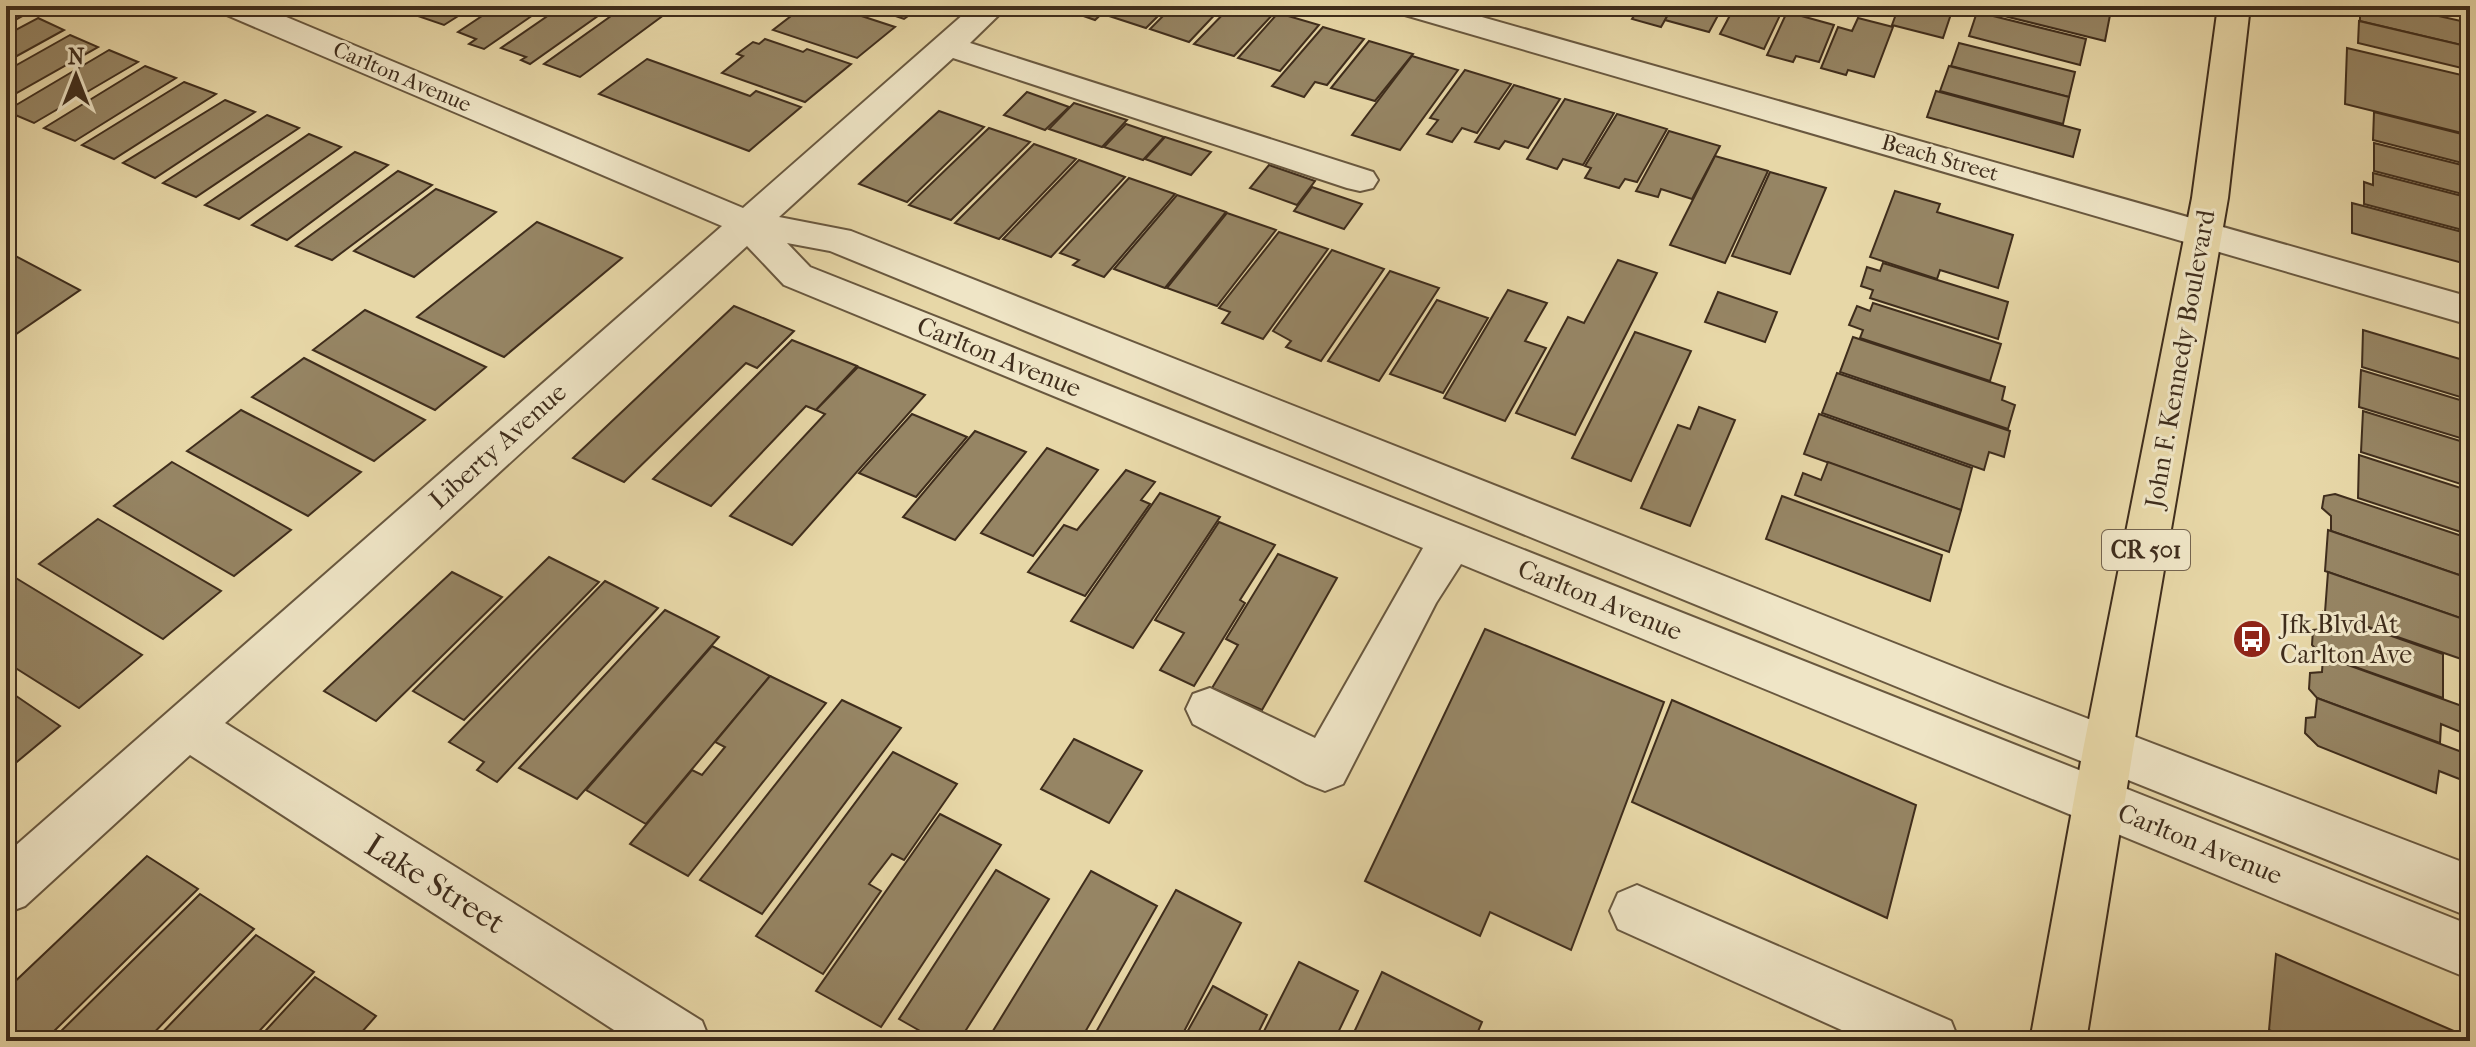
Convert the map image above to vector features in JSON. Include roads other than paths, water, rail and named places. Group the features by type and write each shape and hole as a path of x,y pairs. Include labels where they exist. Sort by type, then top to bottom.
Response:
{"main road":[{"name":"John F. Kennedy Boulevard","path":"2058,1041 2098,803 2204,233 2234,6"}],"street":[{"name":"Carlton Avenue","path":"233,6 747,223 838,240 2108,750 2470,891"},
{"name":"Liberty Avenue","path":"6,888 992,6"},
{"name":"Beach Street","path":"1409,6 2470,311"},
{"path":"947,46 1360,180"},
{"name":"Carlton Avenue","path":"747,223 797,276 2470,952"},
{"path":"1163,422 1197,385"},
{"path":"1210,709 1325,768 1420,590 1452,540"},
{"path":"1617,608 1639,562"},
{"name":"Lake Street","path":"187,726 682,1041"},
{"path":"1637,911 1931,1041"}],"place":[{"name":"Jfk Blvd At Carlton Ave","path":"2252,639"}]}
